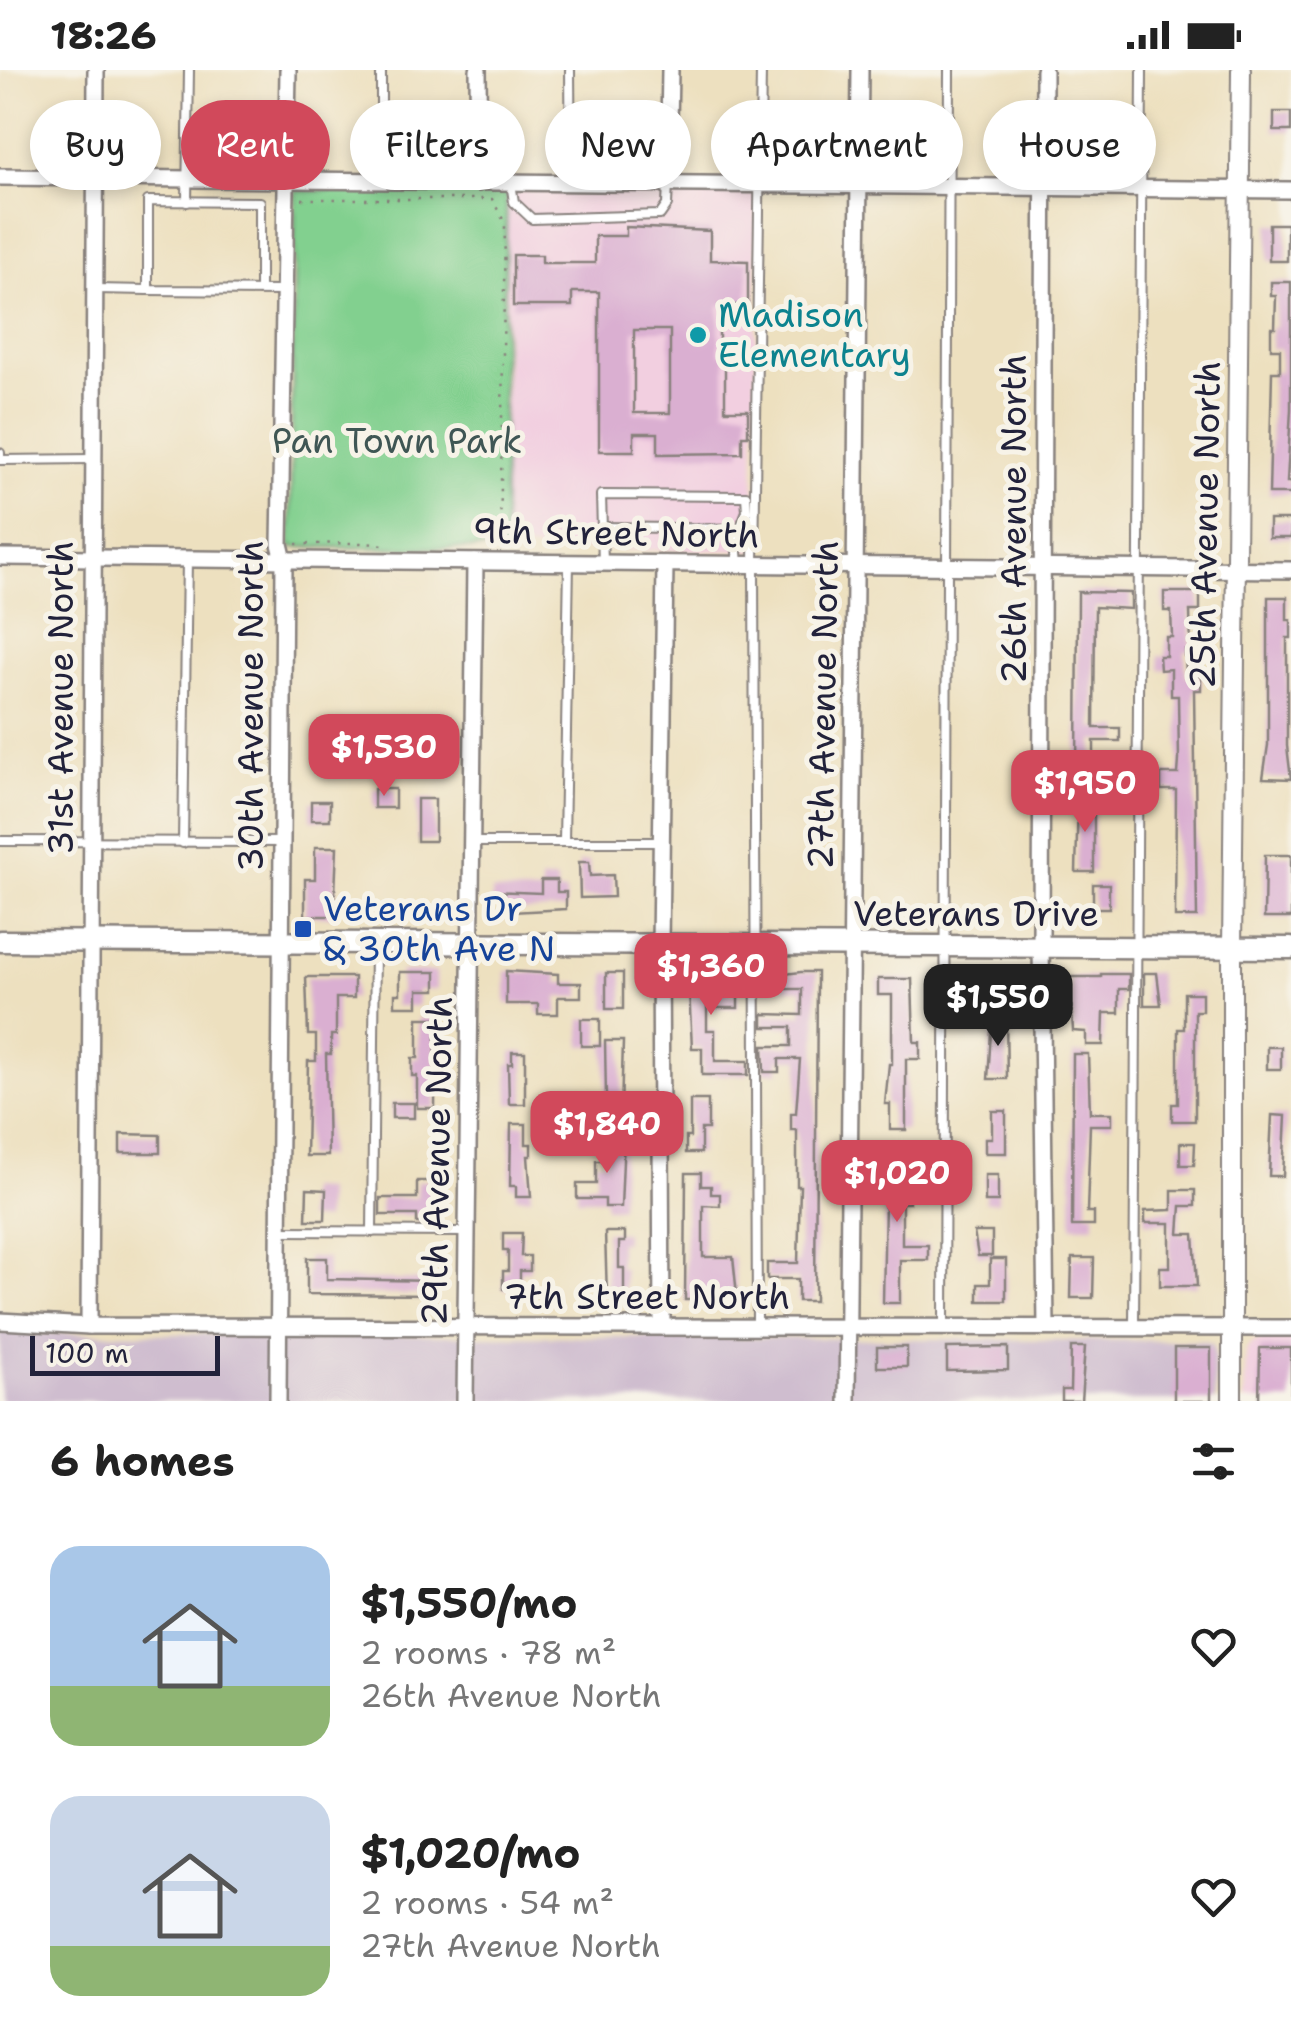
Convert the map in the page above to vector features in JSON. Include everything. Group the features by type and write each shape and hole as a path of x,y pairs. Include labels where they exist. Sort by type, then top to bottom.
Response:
{"main road":[{"name":"Veterans Drive","path":"0,941 1291,948"}],"street":[{"name":"31st Avenue North","path":"96,70 96,100"},
{"name":"30th Avenue North","path":"288,70 288,100"},
{"path":"478,70 478,100"},
{"path":"669,100 670,70"},
{"name":"27th Avenue North","path":"859,100 860,70"},
{"name":"26th Avenue North","path":"1044,70 1044,100"},
{"name":"25th Avenue North","path":"1232,1401 1232,949 1241,70"},
{"path":"0,178 30,178"},
{"name":"31st Avenue North","path":"89,1326 96,190"},
{"name":"30th Avenue North","path":"278,1401 287,552 280,544 288,190"},
{"name":"27th Avenue North","path":"847,1401 858,190"},
{"name":"26th Avenue North","path":"1044,190 1041,947 1046,1327"},
{"path":"1142,190 1291,190"},
{"name":"9th Street North","path":"0,557 187,559 287,552 476,562 1291,570"},
{"name":"29th Avenue North","path":"466,1401 476,562"},
{"path":"662,1327 660,946 665,564"},
{"name":"7th Street North","path":"1,1321 89,1326 1291,1328"}],"lane":[{"path":"189,70 189,100"},
{"path":"381,70 381,100"},
{"path":"570,70 570,100"},
{"path":"760,100 761,70"},
{"path":"949,100 950,70"},
{"path":"1142,70 1142,100"},
{"path":"187,202 188,190"},
{"path":"512,190 514,202 532,219 660,215 667,205 668,190"},
{"path":"758,1327 758,946 746,564 759,190"},
{"path":"944,1327 948,190"},
{"path":"1134,1328 1142,190"},
{"path":"148,290 148,202 260,202 260,290"},
{"path":"94,289 284,291"},
{"path":"0,453 0,460 93,459"},
{"path":"603,564 601,494 746,496 746,510 738,529 746,564"},
{"path":"602,527 738,529"},
{"path":"183,843 187,559"},
{"path":"564,842 569,563"},
{"path":"0,841 282,842"},
{"path":"472,842 661,842"},
{"path":"372,1232 375,944"},
{"path":"278,1231 466,1232"}],"path":[{"path":"300,199 492,199 505,223 500,547 488,547"},
{"path":"287,552 373,542 389,547"}],"shaded area":[{"path":"507,191 757,193 754,551 504,549"},
{"path":"0,1328 32,1333 1204,1341 1213,1344 1215,1354 1215,1401 0,1401"},
{"path":"1261,1339 1291,1339 1291,1401 1244,1401 1246,1351"}],"green space":[{"name":"Pan Town Park","path":"295,190 507,191 504,549 290,547"}],"building":[{"path":"1274,112 1291,112 1291,131 1274,131"},
{"path":"1269,224 1287,224 1287,261 1269,261"},
{"name":"Madison Elementary","path":"626,227 710,231 710,260 748,261 748,305 719,305 719,354 725,354 725,410 748,410 748,436 742,436 742,453 658,454 658,433 634,433 634,451 599,451 599,292 572,292 572,306 513,306 513,255 542,255 542,263 595,263 595,236 626,236","holes":["634,330 670,330 670,413 634,413"]},
{"path":"1271,282 1291,282 1287,482 1291,482 1291,494 1269,494 1272,372 1280,372 1280,349 1271,349 1276,296 1271,296"},
{"path":"1269,520 1291,520 1291,538 1269,538"},
{"path":"1078,592 1131,593 1131,609 1095,607 1094,728 1120,728 1120,741 1094,741 1094,777 1077,777"},
{"path":"1164,592 1200,592 1200,611 1190,611 1191,651 1185,651 1186,676 1201,676 1201,690 1194,690 1197,917 1175,917 1176,790 1161,790 1161,774 1178,774 1179,760 1178,696 1171,696 1171,669 1160,670 1159,656 1166,656 1166,637 1172,637 1171,611 1164,611"},
{"path":"1268,597 1287,597 1287,620 1291,620 1291,638 1287,638 1287,746 1291,779 1263,778 1268,745"},
{"path":"374,789 395,789 395,808 374,808"},
{"path":"1078,797 1094,797 1094,872 1076,872"},
{"path":"417,799 435,799 435,841 417,841"},
{"path":"311,801 330,801 330,820 311,820"},
{"path":"315,847 337,847 334,916 305,916 305,879 315,879"},
{"path":"1265,855 1291,855 1291,918 1264,918"},
{"path":"579,862 589,862 590,876 613,875 614,897 580,898"},
{"path":"541,880 557,880 557,892 566,892 566,909 512,912 512,907 492,907 492,891 541,893"},
{"path":"1093,884 1109,884 1109,908 1093,908"},
{"path":"688,969 730,972 730,993 738,993 738,1008 707,1008 707,1030 715,1030 715,1061 748,1061 748,1075 702,1075 702,1048 692,1048"},
{"path":"506,971 558,974 558,983 581,983 581,997 558,997 558,1014 538,1014 538,1004 506,1004"},
{"path":"400,972 436,972 436,990 418,990 418,1006 395,1006 395,994 400,994"},
{"path":"817,972 815,1301 798,1301 798,1279 767,1279 767,1263 798,1263 800,1186 797,1130 791,1130 791,1113 796,1113 800,1059 779,1059 779,1072 764,1072 763,1046 791,1046 791,1027 763,1027 763,1014 802,1015 802,989 784,989 784,974"},
{"path":"606,973 623,973 623,1009 606,1009"},
{"path":"1144,973 1157,973 1161,1005 1144,1005"},
{"path":"1129,974 1129,989 1119,989 1119,1013 1104,1013 1103,1045 1086,1045 1086,1032 1073,1031 1070,977"},
{"path":"306,977 354,977 354,998 336,998 336,1035 331,1035 331,1054 326,1054 328,1156 306,1156 308,1061 316,1061 316,1035 308,1035"},
{"path":"878,979 912,979 914,1042 920,1042 920,1059 906,1059 906,1130 890,1130 890,1104 885,1104 892,1064 892,995 878,995"},
{"path":"1184,993 1202,993 1202,1011 1195,1011 1195,1121 1172,1121 1172,1104 1178,1104 1178,1029 1184,1029"},
{"path":"992,1016 1006,1016 1007,1079 988,1079"},
{"path":"418,1018 436,1018 435,1108 417,1108 417,1076 412,1076 412,1058 418,1058"},
{"path":"581,1019 600,1019 600,1046 581,1046"},
{"path":"605,1041 623,1041 621,1112 598,1112 598,1099 606,1099"},
{"path":"1267,1047 1281,1047 1281,1069 1267,1069"},
{"path":"512,1052 525,1052 525,1104 509,1104 508,1064 512,1064"},
{"path":"1073,1054 1088,1054 1090,1113 1112,1113 1112,1125 1090,1125 1087,1212 1094,1212 1094,1226 1072,1226"},
{"path":"690,1100 708,1100 708,1129 701,1129 701,1153 686,1153"},
{"path":"392,1103 414,1103 414,1118 392,1118"},
{"path":"992,1111 1006,1111 1006,1153 985,1153 985,1138 992,1138"},
{"path":"1272,1115 1286,1116 1283,1176 1269,1176"},
{"path":"511,1124 526,1124 526,1144 531,1144 531,1197 516,1197 516,1186 510,1186"},
{"path":"120,1134 160,1135 160,1153 120,1153"},
{"path":"607,1137 624,1137 621,1207 605,1207 605,1199 577,1199 577,1184 596,1184 596,1161 606,1161"},
{"path":"1180,1143 1195,1143 1194,1165 1180,1165"},
{"path":"886,1150 908,1150 909,1203 902,1203 902,1245 928,1245 928,1260 900,1260 900,1303 883,1303"},
{"path":"686,1173 701,1173 701,1186 711,1186 711,1194 720,1194 720,1206 703,1205 703,1257 733,1257 737,1295 718,1294 718,1300 685,1300"},
{"path":"985,1175 998,1175 998,1202 985,1202"},
{"path":"417,1181 435,1181 435,1223 417,1223 417,1215 380,1215 380,1198 417,1198"},
{"path":"307,1189 326,1190 325,1220 306,1220"},
{"path":"1172,1190 1195,1190 1195,1206 1181,1206 1179,1234 1194,1234 1197,1286 1160,1286 1160,1267 1170,1267 1170,1223 1145,1223 1145,1211 1172,1210"},
{"path":"605,1232 625,1232 625,1242 619,1242 624,1297 607,1297"},
{"path":"974,1232 992,1232 992,1256 978,1256"},
{"path":"503,1233 522,1233 521,1256 530,1256 530,1271 520,1271 520,1289 503,1289 508,1250 503,1250"},
{"path":"307,1258 327,1258 327,1279 436,1281 436,1295 307,1294"},
{"path":"1072,1258 1094,1258 1093,1298 1071,1298"},
{"path":"990,1259 1006,1259 1006,1301 978,1301 978,1284 990,1284"},
{"path":"877,1347 907,1347 907,1367 877,1367"},
{"path":"1008,1347 1008,1370 947,1371 947,1348"},
{"path":"1071,1347 1085,1347 1081,1401 1062,1401 1062,1390 1070,1390"},
{"path":"1174,1348 1211,1348 1211,1401 1174,1401"},
{"path":"1260,1348 1291,1348 1291,1401 1259,1401"}],"place":[{"name":"Madison Elementary","path":"698,335"},
{"name":"Veterans Dr & 30th Ave N","path":"303,929"}]}
